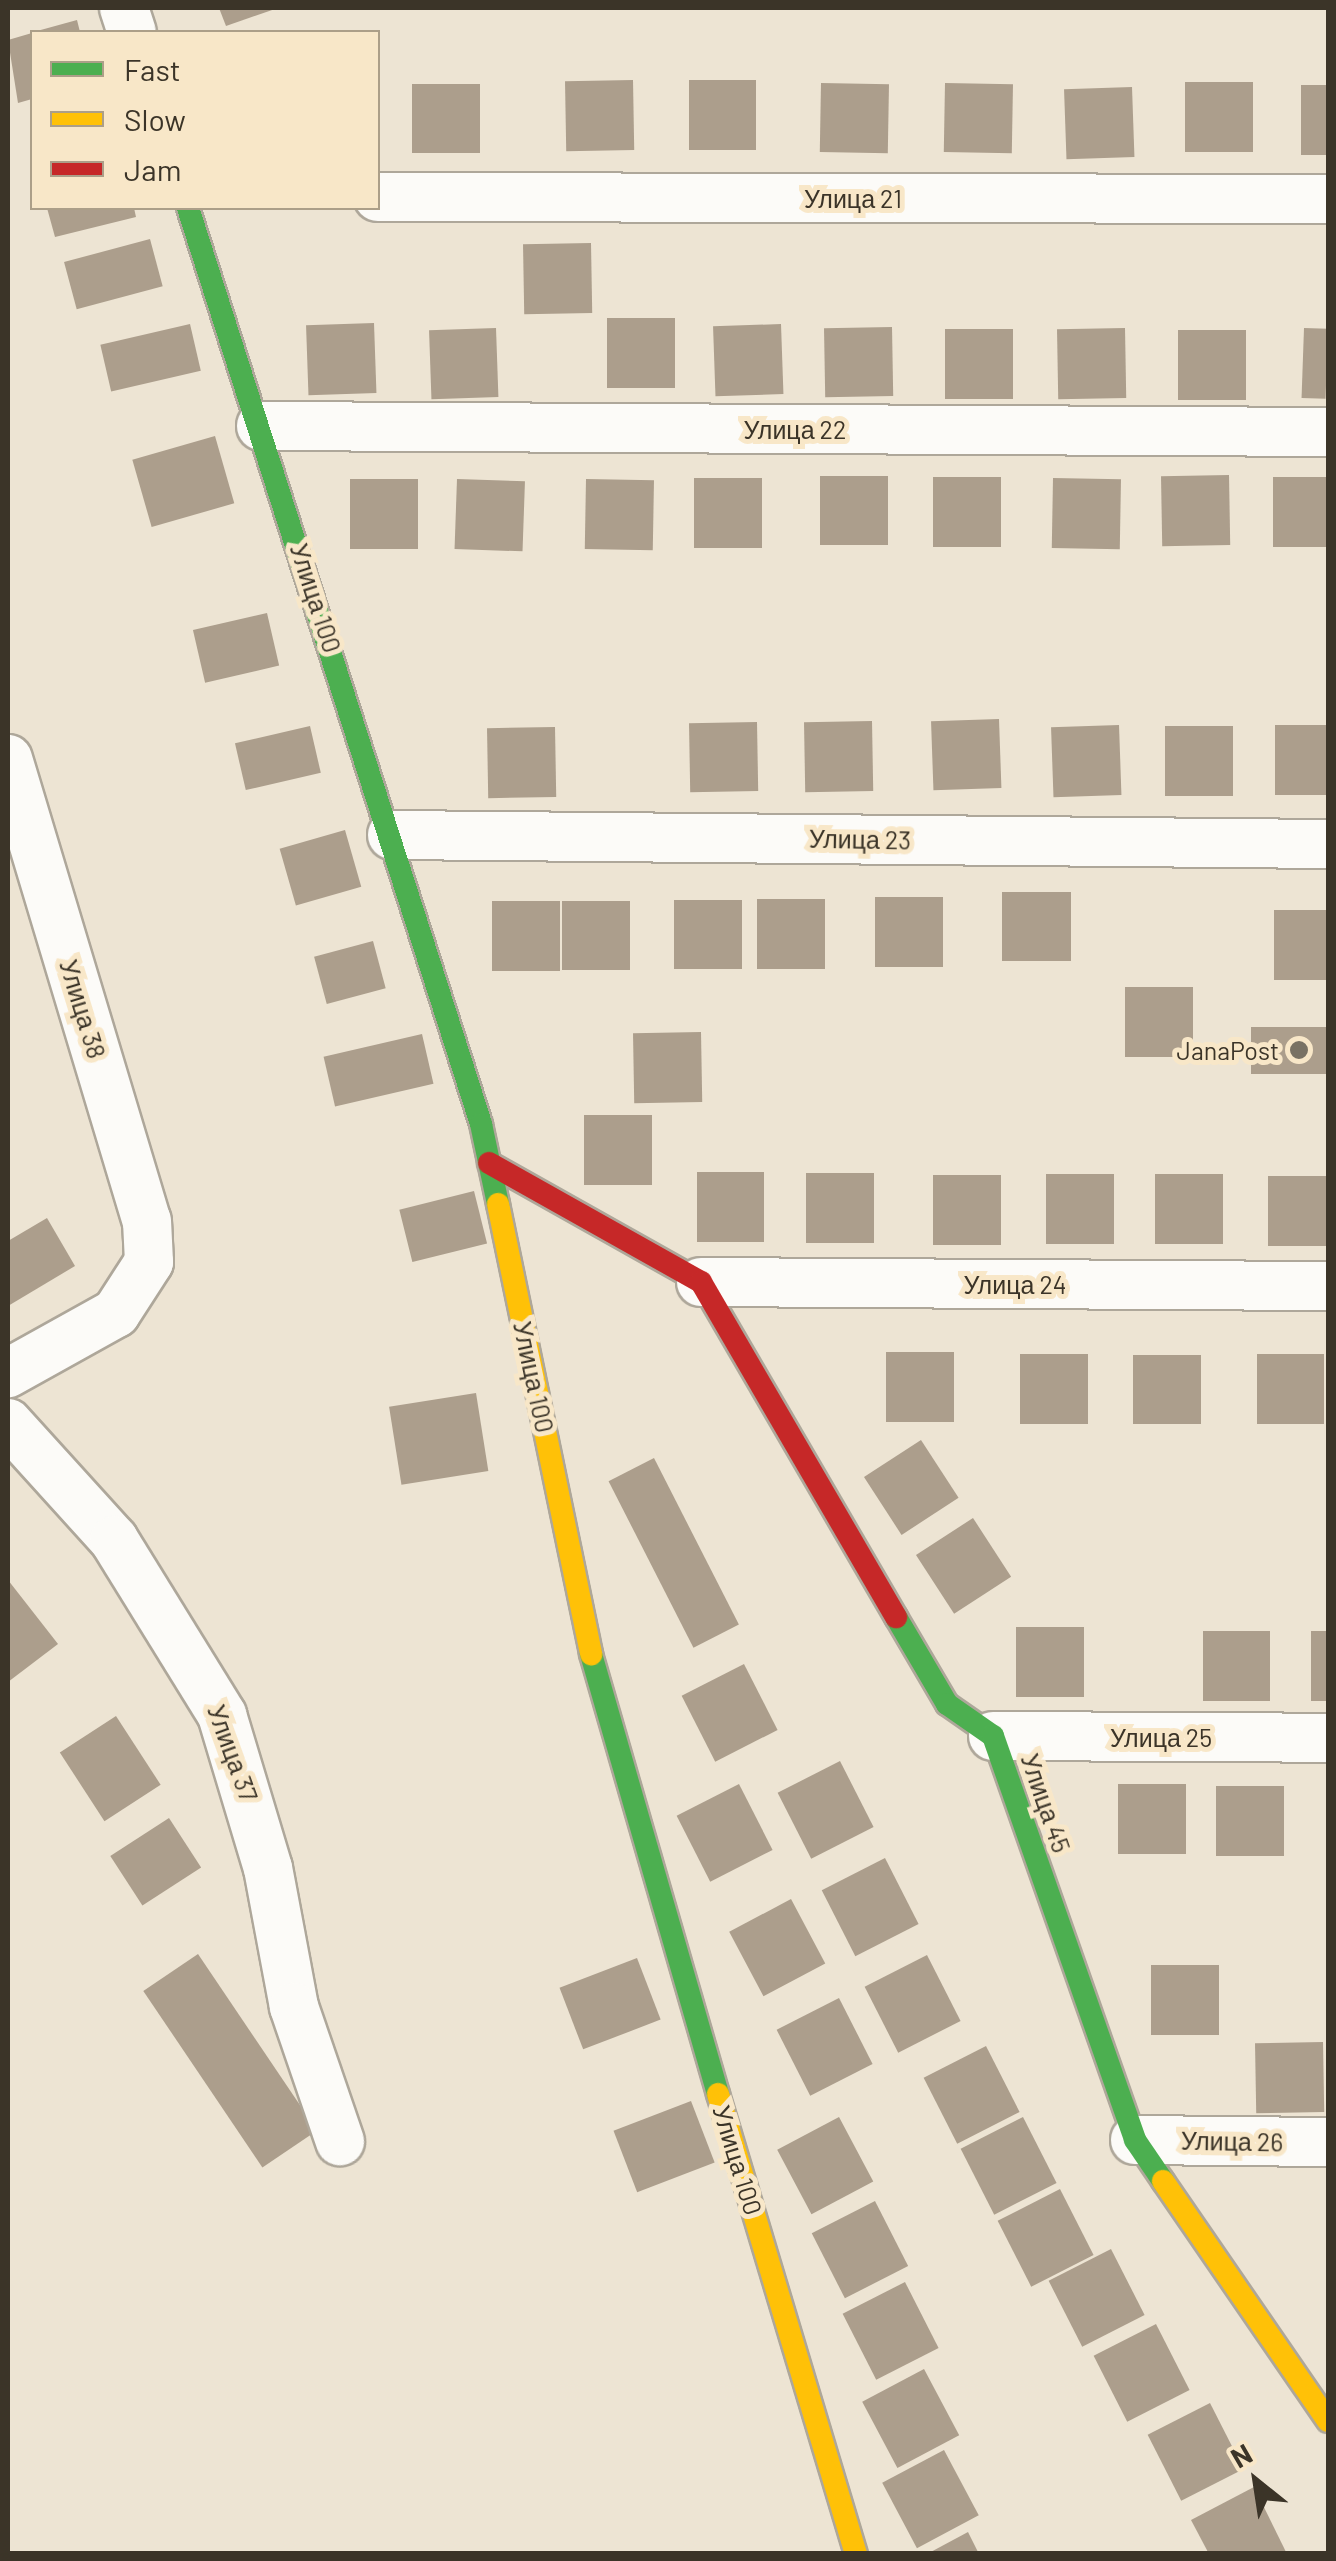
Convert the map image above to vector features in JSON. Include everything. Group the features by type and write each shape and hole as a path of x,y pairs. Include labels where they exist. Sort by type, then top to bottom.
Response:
{"street":[{"name":"Улица 21","path":"380,197 1328,200"},
{"name":"Улица 100","path":"189,210 392,836 490,1163 604,1714 856,2554"},
{"name":"Улица 22","path":"261,426 1328,432"},
{"name":"Улица 38","path":"8,759 147,1221 149,1262 116,1313 8,1373"},
{"name":"Улица 23","path":"392,836 1328,844"},
{"path":"490,1163 702,1282"},
{"name":"Улица 24","path":"702,1282 1328,1286"},
{"name":"Улица 45","path":"702,1282 946,1704 993,1736 1135,2140 1328,2421"},
{"name":"Улица 37","path":"8,1424 114,1540 222,1715 268,1868 294,2007 340,2141"},
{"name":"Улица 25","path":"993,1736 1328,1738"},
{"name":"Улица 26","path":"1135,2140 1328,2142"}],"building":[{"path":"219,8 278,8 226,26"},
{"path":"77,20 80,30 41,30"},
{"path":"30,34 30,100 18,103 8,40"},
{"path":"633,80 634,150 566,151 565,81"},
{"path":"689,80 756,80 756,150 689,150"},
{"path":"1185,82 1253,82 1253,152 1185,152"},
{"path":"821,83 889,84 888,153 820,152"},
{"path":"945,83 1013,84 1012,153 944,152"},
{"path":"412,84 480,84 480,153 412,153"},
{"path":"1301,85 1328,85 1328,155 1301,155"},
{"path":"1132,87 1134,157 1066,159 1064,89"},
{"path":"48,210 134,210 136,217 55,237"},
{"path":"150,239 163,286 77,309 64,262"},
{"path":"591,243 592,313 524,314 523,244"},
{"path":"607,318 675,318 675,388 607,388"},
{"path":"374,323 376,393 308,395 306,325"},
{"path":"190,324 201,371 111,391 100,345"},
{"path":"781,324 783,394 715,396 713,326"},
{"path":"892,327 893,396 825,397 824,328"},
{"path":"496,328 498,397 431,399 429,330"},
{"path":"1125,328 1126,398 1058,399 1057,329"},
{"path":"1304,328 1328,329 1326,399 1302,398"},
{"path":"945,329 1013,329 1013,399 945,399"},
{"path":"1178,330 1246,330 1246,400 1178,400"},
{"path":"215,436 234,503 152,527 132,460"},
{"path":"1229,475 1230,545 1162,546 1161,476"},
{"path":"820,476 888,476 888,545 820,545"},
{"path":"933,477 1001,477 1001,547 933,547"},
{"path":"1273,477 1328,477 1328,547 1273,547"},
{"path":"694,478 762,478 762,548 694,548"},
{"path":"1053,478 1121,479 1120,549 1052,548"},
{"path":"350,479 418,479 418,549 350,549"},
{"path":"457,479 525,481 523,551 455,549"},
{"path":"586,479 654,480 653,550 585,549"},
{"path":"267,613 279,666 205,683 193,630"},
{"path":"999,719 1001,788 933,790 931,721"},
{"path":"872,721 873,791 805,792 804,722"},
{"path":"757,722 758,791 690,792 689,723"},
{"path":"1119,725 1121,795 1053,797 1051,727"},
{"path":"1275,725 1328,725 1328,795 1275,795"},
{"path":"310,726 321,773 246,790 235,743"},
{"path":"1165,726 1233,726 1233,796 1165,796"},
{"path":"555,727 556,797 488,798 487,728"},
{"path":"345,830 361,887 296,905 280,849"},
{"path":"1002,892 1071,892 1071,961 1002,961"},
{"path":"875,897 943,897 943,967 875,967"},
{"path":"757,899 825,899 825,969 757,969"},
{"path":"674,900 742,900 742,969 674,969"},
{"path":"492,901 560,901 560,971 492,971"},
{"path":"562,901 630,901 630,970 562,970"},
{"path":"1274,910 1328,910 1328,980 1274,980"},
{"path":"373,941 386,988 327,1004 314,957"},
{"path":"1125,987 1193,987 1193,1057 1125,1057"},
{"path":"1251,1027 1328,1027 1328,1074 1251,1074"},
{"path":"701,1032 702,1102 634,1103 633,1033"},
{"path":"422,1034 433,1084 335,1106 324,1057"},
{"path":"584,1115 652,1115 652,1185 584,1185"},
{"path":"697,1172 764,1172 764,1242 697,1242"},
{"path":"806,1173 874,1173 874,1243 806,1243"},
{"path":"1046,1174 1114,1174 1114,1244 1046,1244"},
{"path":"1155,1174 1223,1174 1223,1244 1155,1244"},
{"path":"933,1175 1001,1175 1001,1245 933,1245"},
{"path":"1268,1176 1328,1176 1328,1246 1268,1246"},
{"path":"474,1191 487,1243 412,1262 399,1210"},
{"path":"47,1218 75,1266 8,1306 8,1241"},
{"path":"886,1352 954,1352 954,1422 886,1422"},
{"path":"1020,1354 1088,1354 1088,1424 1020,1424"},
{"path":"1257,1354 1324,1354 1324,1424 1257,1424"},
{"path":"1133,1355 1201,1355 1201,1424 1133,1424"},
{"path":"476,1393 488,1471 401,1485 389,1407"},
{"path":"921,1440 959,1498 902,1535 864,1477"},
{"path":"654,1458 739,1625 693,1648 609,1481"},
{"path":"973,1518 1011,1577 954,1614 916,1555"},
{"path":"8,1580 58,1644 8,1682"},
{"path":"1016,1627 1084,1627 1084,1697 1016,1697"},
{"path":"1203,1631 1270,1631 1270,1701 1203,1701"},
{"path":"1311,1631 1328,1631 1328,1701 1311,1701"},
{"path":"744,1664 778,1730 715,1762 682,1696"},
{"path":"116,1716 161,1785 104,1821 60,1752"},
{"path":"840,1761 874,1827 811,1859 778,1793"},
{"path":"739,1784 773,1850 710,1882 677,1816"},
{"path":"1118,1784 1186,1784 1186,1854 1118,1854"},
{"path":"1216,1786 1284,1786 1284,1856 1216,1856"},
{"path":"169,1818 201,1867 142,1906 110,1856"},
{"path":"885,1858 919,1924 855,1956 822,1890"},
{"path":"791,1899 825,1963 763,1996 729,1932"},
{"path":"198,1954 317,2131 262,2167 143,1991"},
{"path":"927,1955 961,2021 898,2053 865,1987"},
{"path":"637,1958 661,2020 583,2049 560,1988"},
{"path":"1151,1965 1219,1965 1219,2035 1151,2035"},
{"path":"839,1998 873,2064 810,2096 777,2030"},
{"path":"1323,2042 1324,2112 1256,2113 1255,2043"},
{"path":"986,2046 1020,2112 957,2144 924,2078"},
{"path":"691,2101 715,2163 637,2192 614,2131"},
{"path":"839,2117 873,2181 811,2214 777,2150"},
{"path":"1023,2117 1057,2183 994,2215 961,2149"},
{"path":"1060,2189 1094,2255 1031,2287 998,2221"},
{"path":"875,2201 908,2266 845,2298 812,2233"},
{"path":"1111,2249 1145,2315 1082,2347 1049,2281"},
{"path":"905,2282 939,2348 876,2380 843,2314"},
{"path":"1156,2324 1190,2390 1127,2422 1094,2356"},
{"path":"924,2369 959,2435 897,2468 862,2402"},
{"path":"1210,2403 1244,2469 1181,2501 1148,2435"},
{"path":"944,2450 979,2515 917,2548 882,2483"},
{"path":"1254,2487 1287,2554 1209,2554 1191,2520"},
{"path":"968,2532 979,2554 927,2554"}],"traffic: fast":[{"path":"189,210 481,1124 498,1204"},
{"path":"896,1617 947,1704 993,1736 1135,2140 1163,2181"},
{"path":"591,1654 718,2094"}],"traffic: slow":[{"path":"498,1204 591,1654"},
{"path":"718,2094 856,2554"},
{"path":"1163,2181 1328,2421"}],"traffic: jam":[{"path":"489,1163 701,1282 896,1617"}],"place":[{"name":"JanaPost","path":"1299,1050"}]}
